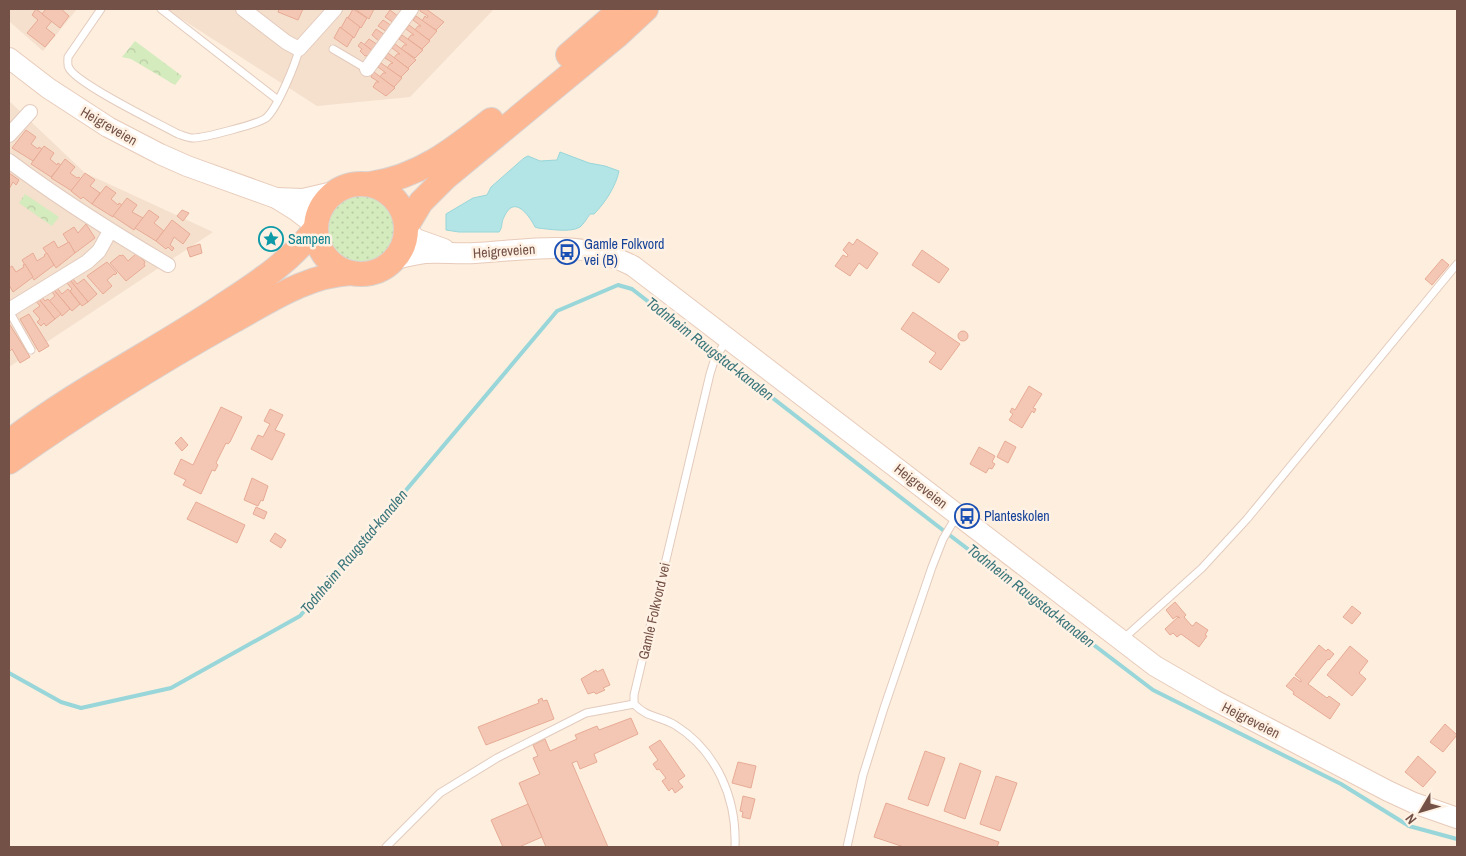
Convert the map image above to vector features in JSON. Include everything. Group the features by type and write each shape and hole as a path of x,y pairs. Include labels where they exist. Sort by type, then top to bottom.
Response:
{"highway":[{"path":"9,442 82,391 183,331 262,279 294,254 315,227 321,207 333,192 350,184 389,182 410,174 448,152 533,86 621,9"},
{"path":"9,462 96,402 238,318 310,281 328,275 376,272 387,266 401,250 406,228 422,202 445,178 618,35 646,9"},
{"path":"370,184 382,188 392,195 404,215 406,228"},
{"path":"315,227 316,239 326,257 333,264 351,273"}],"main road":[{"name":"Heigreveien","path":"9,58 83,112 136,142 187,166 276,198 297,210 315,227"},
{"name":"Heigreveien","path":"276,198 303,199 333,192"},
{"name":"Heigreveien","path":"406,228 416,239 455,253"},
{"name":"Heigreveien","path":"395,258 423,253 476,253 559,248 590,250 609,254 633,266 721,350 1168,674 1388,791 1414,803 1457,818"}],"street":[{"path":"243,9 286,42 299,49 335,9"},
{"path":"366,69 411,9"},
{"path":"9,135 30,112"},
{"path":"9,161 57,197 110,231 168,264"},
{"path":"9,310 87,262 98,251 110,231"}],"lane":[{"path":"101,9 68,57 68,66 72,72 91,86 178,134 192,138 258,123 268,117 278,100 297,58 299,49"},
{"path":"161,9 278,100"},
{"path":"333,49 366,69"},
{"path":"1121,641 1202,568 1247,519 1457,264"},
{"path":"9,310 31,350"},
{"name":"Gamle Folkvord vei","path":"634,704 634,695 710,374 721,350"},
{"path":"847,847 864,775 884,708 943,539 954,520"},
{"path":"386,847 440,793 490,762 580,716 634,704 650,716 664,719 680,729 702,748 712,760 728,791 735,847"}],"shaded area":[{"path":"9,9 77,9 43,51 9,21"},
{"path":"166,9 494,9 410,97 317,106"},
{"path":"9,101 85,173 213,232 9,367"}],"green space":[{"path":"135,41 182,76 175,85 131,59 122,57"},
{"path":"25,194 59,217 52,226 19,203"},
{"path":"361,194 374,197 385,204 392,215 395,228 392,241 385,252 374,259 361,262 348,259 337,252 330,241 327,228 330,215 337,204 348,197"}],"water":[{"path":"560,152 589,163 619,171 606,200 594,214 590,214 580,227 565,230 538,228 535,227 525,212 517,207 512,207 503,219 499,232 459,232 446,230 446,214 473,198 487,195 491,187 524,158 528,156 540,161 557,160"}],"building":[{"path":"36,9 52,21 46,28 55,35 45,47 27,33 38,20 32,15"},
{"path":"46,9 61,9 69,16 60,28 42,14"},
{"path":"279,9 303,9 298,20 278,12"},
{"path":"353,9 367,18 361,28 348,18"},
{"path":"355,9 374,9 369,19"},
{"path":"421,9 426,9 444,22 436,30 422,21 425,16 427,18 428,16 420,11"},
{"path":"390,10 399,17 394,23 385,17"},
{"path":"416,16 437,31 429,40 415,30 418,26 421,26 413,20"},
{"path":"347,17 360,27 354,38 341,28"},
{"path":"383,20 392,26 387,32 378,26"},
{"path":"409,25 430,41 422,49 408,39 411,35 414,35 406,29"},
{"path":"340,27 353,37 347,47 334,38"},
{"path":"376,29 385,35 380,42 372,35"},
{"path":"402,35 423,50 415,58 401,49 404,45 407,45 399,39"},
{"path":"369,39 378,45 373,51 364,45"},
{"path":"361,42 373,51 370,55 365,56 360,51 362,49 358,46"},
{"path":"395,44 416,60 408,68 394,58 397,54 400,54 392,48"},
{"path":"388,53 409,69 401,77 387,68 393,63 385,58"},
{"path":"381,63 402,78 394,87 380,77 383,73 386,73 378,67"},
{"path":"374,72 395,88 386,96 373,87 376,82 379,82 371,77"},
{"path":"26,130 36,137 31,144 38,149 39,147 42,149 33,161 12,148"},
{"path":"44,146 54,153 50,159 57,165 58,163 61,165 51,177 31,164"},
{"path":"65,159 75,167 70,173 81,179 72,191 51,178"},
{"path":"9,173 19,180 16,185 13,182 9,189"},
{"path":"85,173 95,180 90,186 100,193 92,204 83,197 81,199 71,191"},
{"path":"106,186 116,193 111,199 118,205 119,203 122,205 113,217 92,204"},
{"path":"127,198 137,205 132,212 143,218 134,230 113,216"},
{"path":"149,210 159,217 154,223 164,231 156,241 135,228"},
{"path":"182,210 189,213 183,221 177,216"},
{"path":"172,220 190,234 183,244 174,237 170,245 174,248 172,251 156,241"},
{"path":"86,224 95,238 75,253 63,234 74,227 78,233"},
{"path":"857,239 878,253 867,269 859,263 850,276 835,266 843,255 847,257 848,255 843,250 849,242 853,245"},
{"path":"54,241 58,248 69,242 75,253 56,268 43,248"},
{"path":"200,244 202,253 190,257 187,248"},
{"path":"922,250 949,269 939,283 912,265"},
{"path":"33,253 37,261 47,253 54,265 34,280 22,260"},
{"path":"137,253 145,262 145,266 126,281 110,263 120,255 123,255 128,261"},
{"path":"1442,259 1449,265 1432,285 1425,279"},
{"path":"107,262 117,273 107,280 112,286 103,294 87,276"},
{"path":"25,264 33,277 13,292 9,285 9,268 12,266 16,272 24,267 23,265"},
{"path":"73,279 77,284 84,279 97,294 88,302 70,280"},
{"path":"70,280 88,302 82,306 70,291 72,289 67,283"},
{"path":"57,288 62,294 68,289 80,304 72,311 54,290"},
{"path":"54,290 70,309 62,316 49,301 55,296 52,292"},
{"path":"41,296 45,301 48,299 61,314 55,319 38,298"},
{"path":"38,298 55,319 46,326 44,323 41,326 37,322 40,319 33,311 40,306 35,300"},
{"path":"913,312 960,344 941,370 929,362 936,353 901,329"},
{"path":"29,314 49,346 39,352 20,319"},
{"path":"10,325 30,357 20,363 12,349 9,352"},
{"path":"963,331 968,336 963,341 958,336"},
{"path":"1029,386 1042,394 1033,408 1036,409 1034,413 1032,411 1022,428 1009,420 1013,414 1010,412 1012,408 1015,410"},
{"path":"221,407 242,417 230,442 226,443 216,463 218,465 215,471 212,470 201,494 183,485 186,480 174,474 181,459 193,465"},
{"path":"270,409 283,415 275,430 285,434 272,460 251,449 258,435 263,437 270,424 264,421"},
{"path":"181,437 188,445 182,451 175,443"},
{"path":"1005,441 1016,447 1008,463 997,457"},
{"path":"979,447 995,456 992,462 995,464 986,473 970,464"},
{"path":"252,478 268,486 263,501 261,500 258,506 244,500"},
{"path":"196,502 245,525 237,543 187,519"},
{"path":"256,507 267,512 264,519 253,514"},
{"path":"275,533 286,540 281,548 270,541"},
{"path":"1175,602 1186,615 1184,617 1191,625 1193,626 1196,622 1208,630 1205,635 1207,636 1199,647 1181,634 1177,637 1173,633 1170,635 1165,629 1178,617 1180,618 1177,616 1173,619 1166,610"},
{"path":"1352,606 1361,613 1352,624 1343,617"},
{"path":"1319,645 1326,651 1328,649 1334,654 1308,684 1327,698 1329,696 1340,704 1330,719 1293,694 1294,692 1286,686 1294,677 1301,682 1295,675"},
{"path":"1350,646 1368,661 1359,673 1366,679 1352,696 1327,675"},
{"path":"603,669 610,685 603,688 605,690 596,694 594,692 588,694 581,679 596,670 597,672"},
{"path":"542,698 543,701 547,700 554,719 486,745 478,727 539,703 538,700"},
{"path":"631,718 638,734 594,754 597,762 580,769 577,761 572,763 608,847 546,847 519,783 540,774 533,758 538,756 533,745 545,739 550,751 577,739 575,735 597,726 599,730"},
{"path":"1445,724 1457,735 1443,752 1430,742"},
{"path":"660,740 685,776 678,781 683,787 675,793 672,788 669,791 662,781 666,778 653,764 658,760 649,747"},
{"path":"925,751 945,758 928,806 908,799"},
{"path":"1418,756 1436,772 1423,787 1405,772"},
{"path":"738,762 756,766 751,788 732,783"},
{"path":"960,763 981,771 965,819 944,811"},
{"path":"996,776 1017,783 1000,831 980,824"},
{"path":"743,796 755,799 750,819 742,817 743,812 740,811"},
{"path":"886,803 999,842 997,847 904,847 874,837"},
{"path":"528,804 542,837 519,847 503,847 491,820"}],"waterway":[{"name":"Todnheim Raugstad-kanalen","path":"9,673 61,702 81,708 171,688 300,616 557,311 618,285 632,289 1153,690 1341,784 1409,826 1457,839"}],"place":[{"name":"Sampen","path":"271,239"},
{"name":"Gamle Folkvord vei (B)","path":"567,252"},
{"name":"Planteskolen","path":"967,516"}]}
